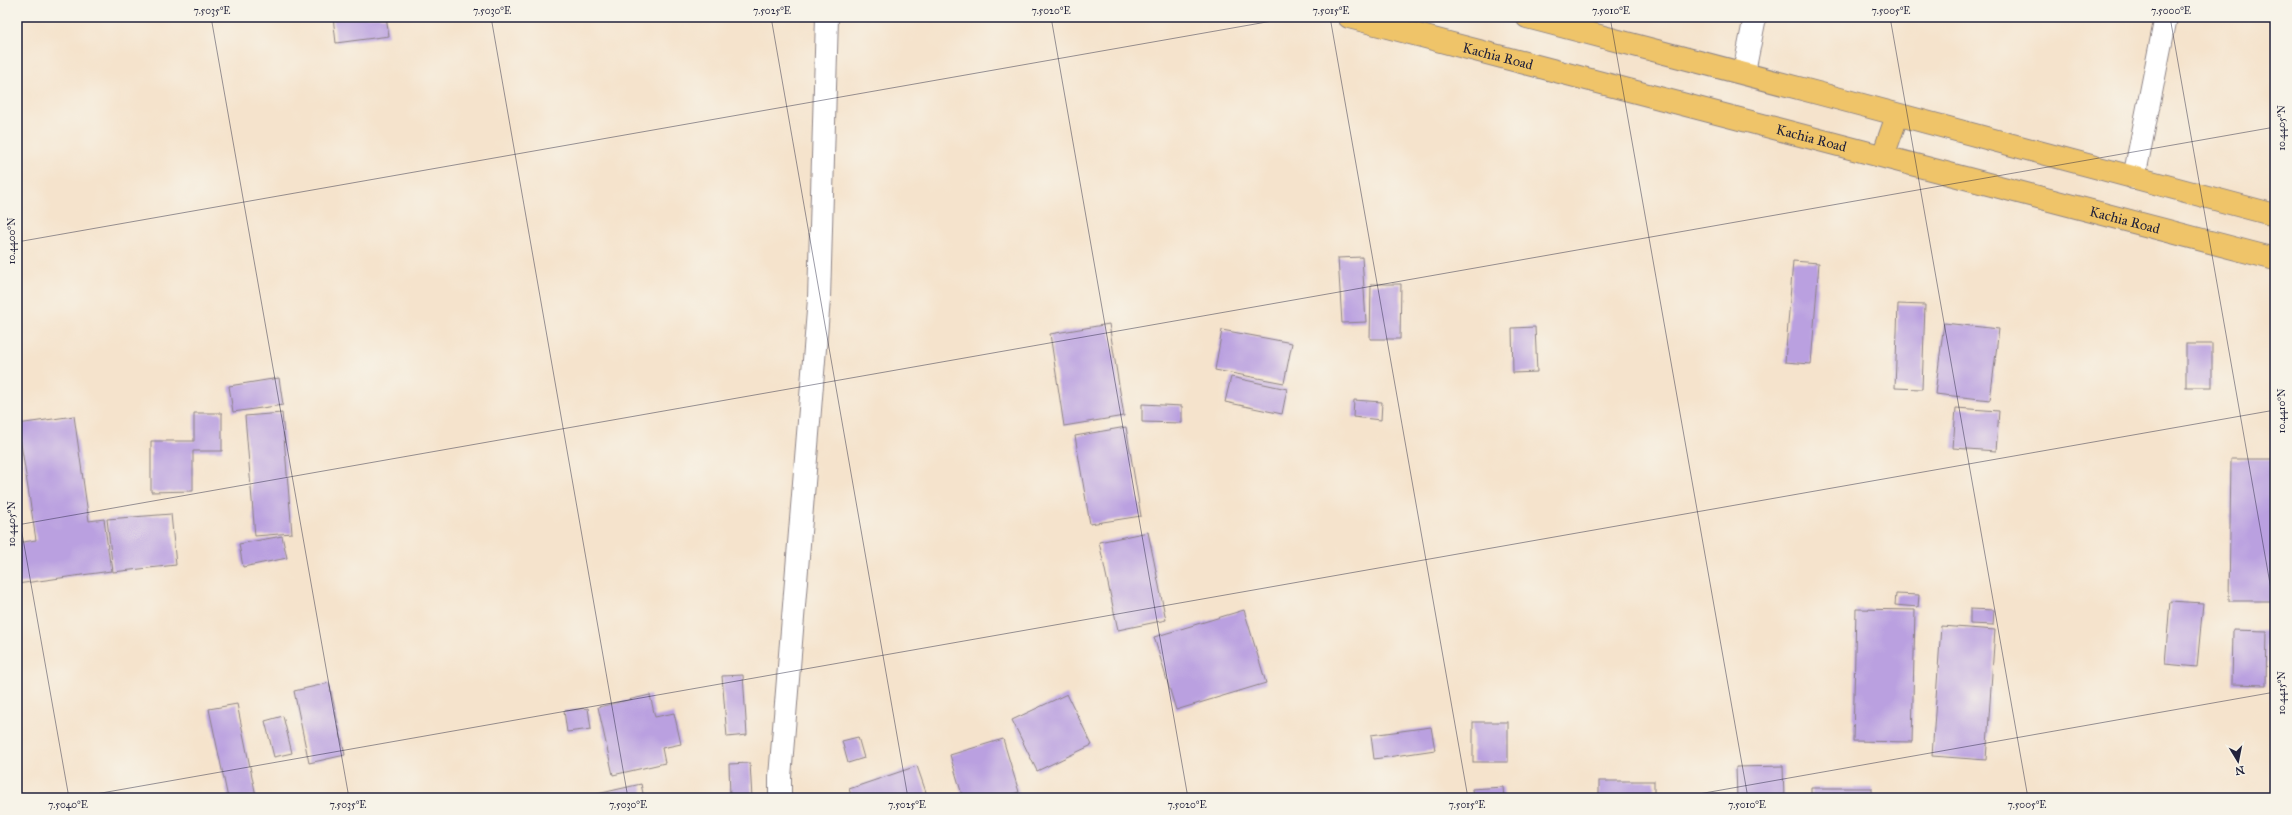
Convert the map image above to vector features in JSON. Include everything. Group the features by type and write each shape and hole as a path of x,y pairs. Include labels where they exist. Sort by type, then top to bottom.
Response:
{"highway":[{"name":"Kachia Road","path":"1349,17 2275,258"},
{"path":"1526,17 1744,72 1897,116 2275,215"},
{"path":"1883,156 1897,116"}],"street":[{"path":"780,798 780,777 819,299 827,17"},
{"path":"1744,72 1755,17"},
{"path":"2134,178 2166,17"}],"building":[{"path":"333,17 386,17 389,36 336,43"},
{"path":"1362,257 1366,322 1342,323 1338,258"},
{"path":"1793,261 1819,263 1811,364 1785,362"},
{"path":"1371,284 1401,284 1400,339 1370,339"},
{"path":"1898,304 1925,305 1922,389 1895,388"},
{"path":"1944,323 1999,329 1990,400 1935,394"},
{"path":"1109,324 1124,416 1064,426 1050,334"},
{"path":"1535,327 1537,372 1513,373 1512,328"},
{"path":"1222,330 1292,343 1284,383 1215,370"},
{"path":"2186,344 2212,344 2212,387 2186,387"},
{"path":"1231,377 1287,389 1282,414 1225,402"},
{"path":"279,378 283,405 233,412 229,386"},
{"path":"1354,400 1382,402 1381,420 1353,417"},
{"path":"1142,404 1182,406 1182,423 1142,422"},
{"path":"1956,408 1999,411 1996,451 1953,448"},
{"path":"194,413 222,413 222,451 193,451 193,491 151,492 151,441 194,441"},
{"path":"282,413 292,533 255,536 245,416"},
{"path":"74,416 89,521 104,519 111,571 17,584 17,543 36,540 18,424"},
{"path":"1126,427 1141,516 1090,524 1075,436"},
{"path":"2231,459 2275,459 2275,601 2229,601"},
{"path":"171,514 176,565 113,572 107,519"},
{"path":"1148,532 1166,620 1118,630 1099,542"},
{"path":"282,536 287,558 243,567 239,544"},
{"path":"1896,594 1919,595 1918,607 1895,605"},
{"path":"2170,601 2203,603 2197,667 2165,664"},
{"path":"1856,609 1915,610 1912,742 1853,741"},
{"path":"1970,609 1994,610 1993,625 1970,624"},
{"path":"1244,610 1266,683 1176,710 1154,637"},
{"path":"1941,626 1995,630 1986,760 1932,756"},
{"path":"2233,630 2267,631 2266,685 2232,684"},
{"path":"743,675 747,735 727,737 722,676"},
{"path":"329,683 345,755 309,763 294,691"},
{"path":"1067,694 1092,745 1037,771 1012,720"},
{"path":"650,695 655,717 674,713 681,744 662,748 665,763 613,775 598,707"},
{"path":"237,704 256,796 228,798 209,709"},
{"path":"588,708 591,729 567,732 564,711"},
{"path":"283,716 292,753 274,757 265,721"},
{"path":"1473,722 1508,722 1508,762 1473,762"},
{"path":"1431,727 1435,750 1374,759 1371,735"},
{"path":"858,737 864,758 848,763 842,741"},
{"path":"1003,739 1019,792 1001,798 963,798 950,755"},
{"path":"750,763 752,798 730,798 729,764"},
{"path":"917,766 928,798 852,798 849,789"},
{"path":"1783,766 1784,798 1737,798 1736,767"},
{"path":"1599,781 1654,781 1654,798 1599,798"},
{"path":"641,784 644,798 593,798 593,795"},
{"path":"1503,787 1504,798 1473,798 1472,789"},
{"path":"1811,788 1872,788 1872,798 1811,798"}]}
